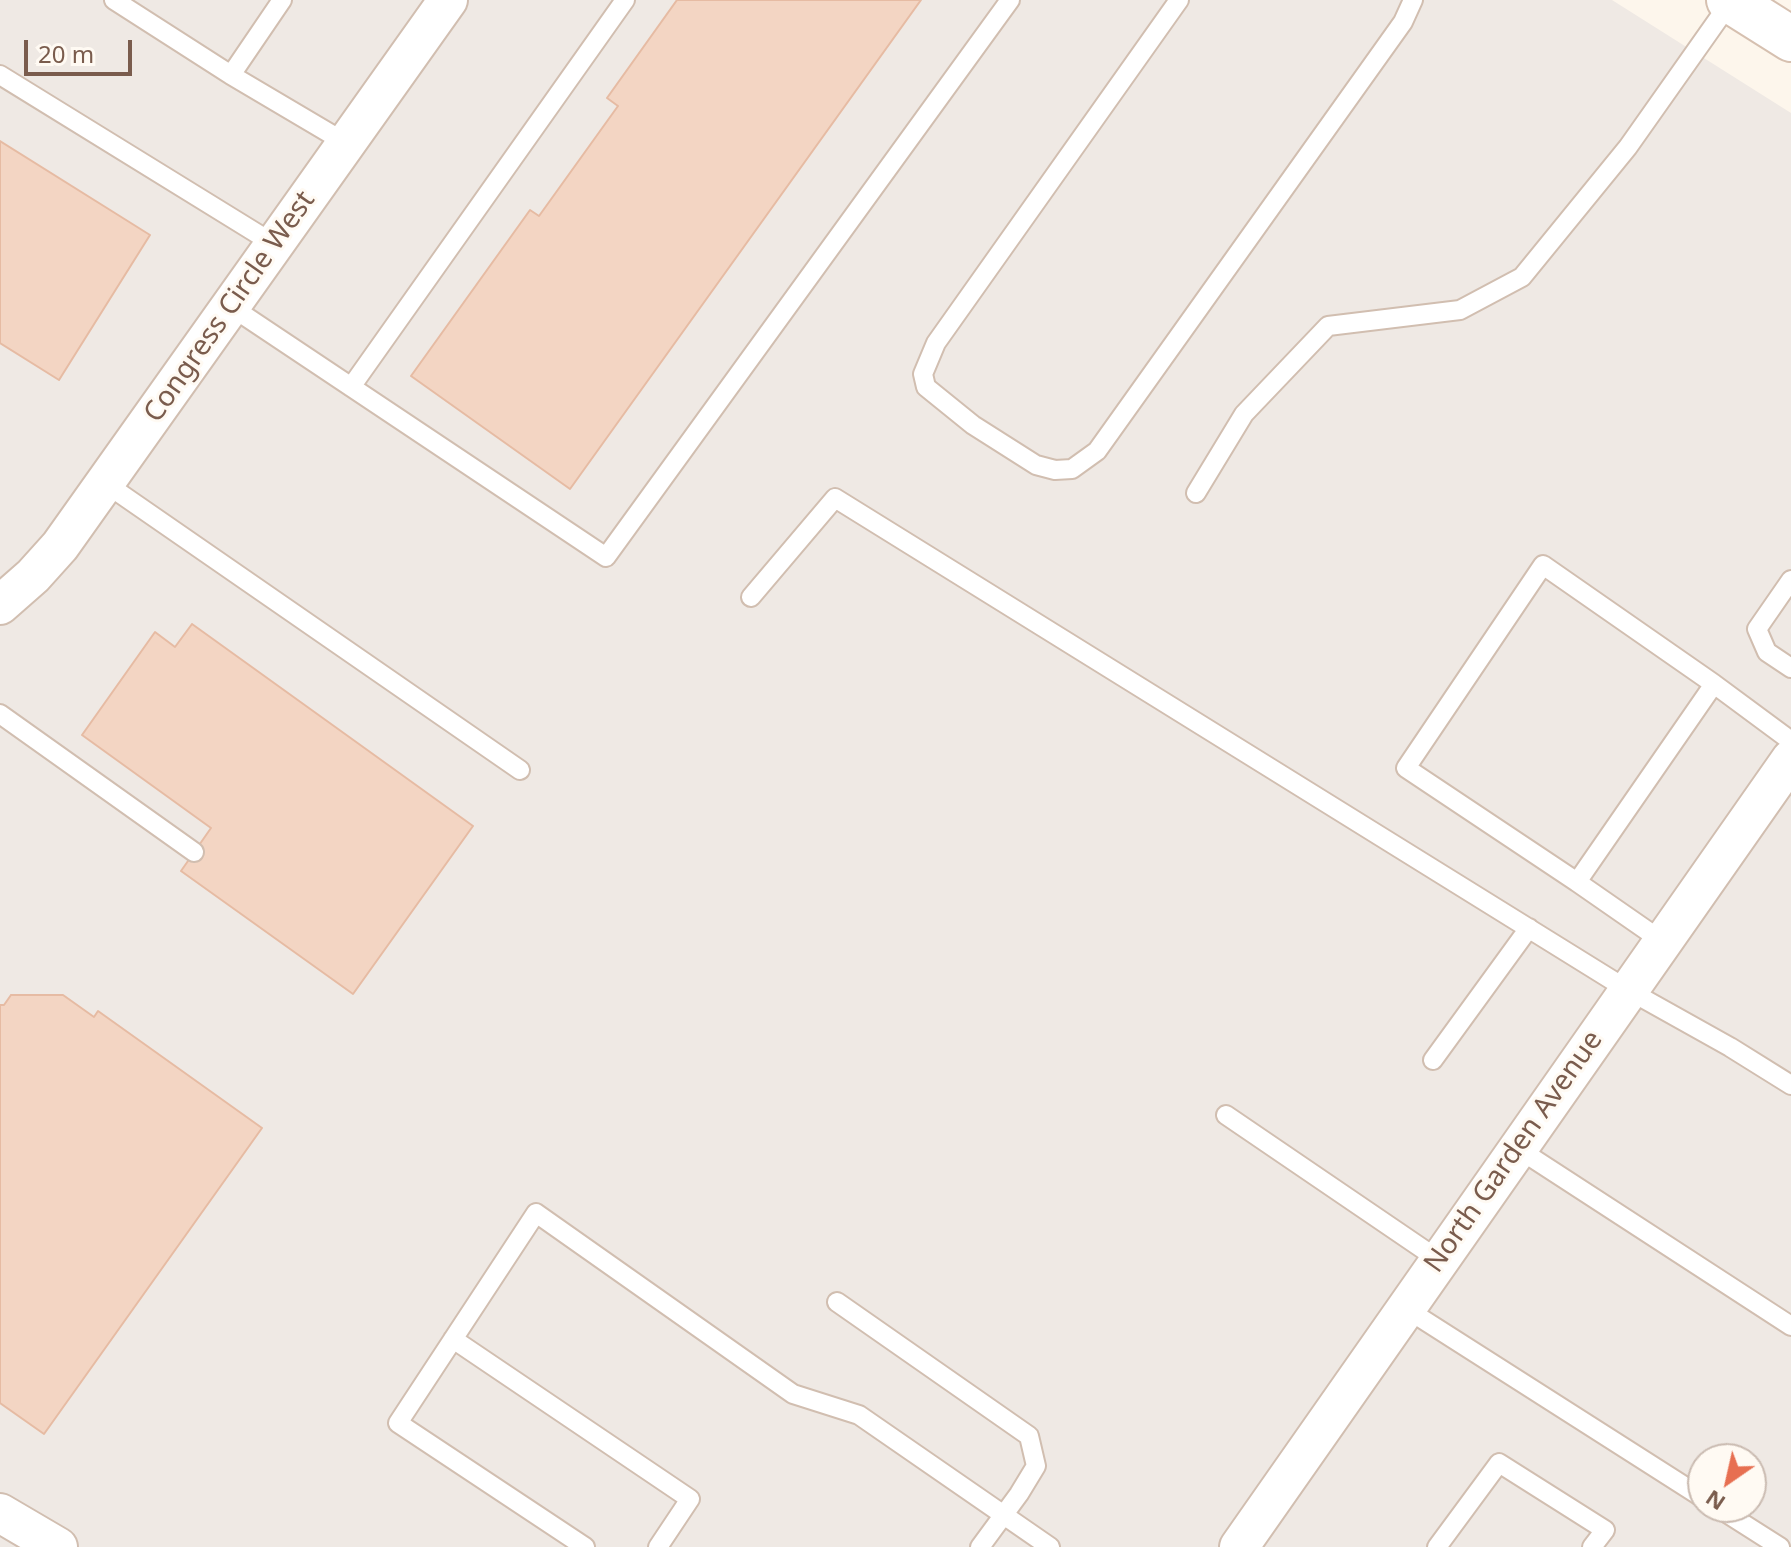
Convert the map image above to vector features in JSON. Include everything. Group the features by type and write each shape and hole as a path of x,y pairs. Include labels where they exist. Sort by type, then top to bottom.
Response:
{"street":[{"name":"Congress Circle West","path":"0,605 33,576 60,546 448,0"},
{"path":"1730,1 1791,39"},
{"name":"North Garden Avenue","path":"1249,1543 1405,1308 1791,759"},
{"path":"0,1513 58,1547"}],"lane":[{"path":"114,0 231,75 346,143"},
{"path":"231,75 282,0"},
{"path":"351,387 625,0"},
{"path":"230,306 606,557 1010,0"},
{"path":"1179,0 936,343 923,374 926,387 961,416 1036,465 1055,470 1072,469 1097,451 1403,22 1413,0"},
{"path":"1196,493 1244,414 1328,326 1460,310 1522,277 1628,147 1730,1"},
{"path":"0,75 274,244"},
{"path":"105,483 520,770"},
{"path":"751,597 835,498 1628,990 1791,1085"},
{"path":"1662,941 1406,768 1543,565 1791,741"},
{"path":"1791,580 1757,629 1767,652 1791,668"},
{"path":"1577,882 1714,684"},
{"path":"0,714 194,852"},
{"path":"1433,1060 1529,928"},
{"path":"1226,1115 1439,1260"},
{"path":"1517,1148 1791,1326"},
{"path":"585,1547 398,1423 536,1213 793,1394 859,1415 1050,1547"},
{"path":"837,1302 1029,1436 1036,1466 980,1547"},
{"path":"1405,1308 1687,1488"},
{"path":"453,1339 690,1499 658,1547"},
{"path":"1437,1547 1499,1463 1605,1530 1592,1547"},
{"path":"1742,1523 1780,1547"}],"shaded area":[{"path":"0,0 1612,0 1791,113 1791,1547 0,1547"}],"building":[{"path":"677,0 921,0 570,489 411,376 530,210 539,216 618,106 607,98"},
{"path":"0,141 150,235 59,380 0,343"},
{"path":"192,624 473,826 353,994 181,871 211,828 82,735 155,632 175,647"},
{"path":"11,995 63,995 94,1017 98,1011 262,1128 44,1434 0,1403 0,1005 4,1005"}]}
